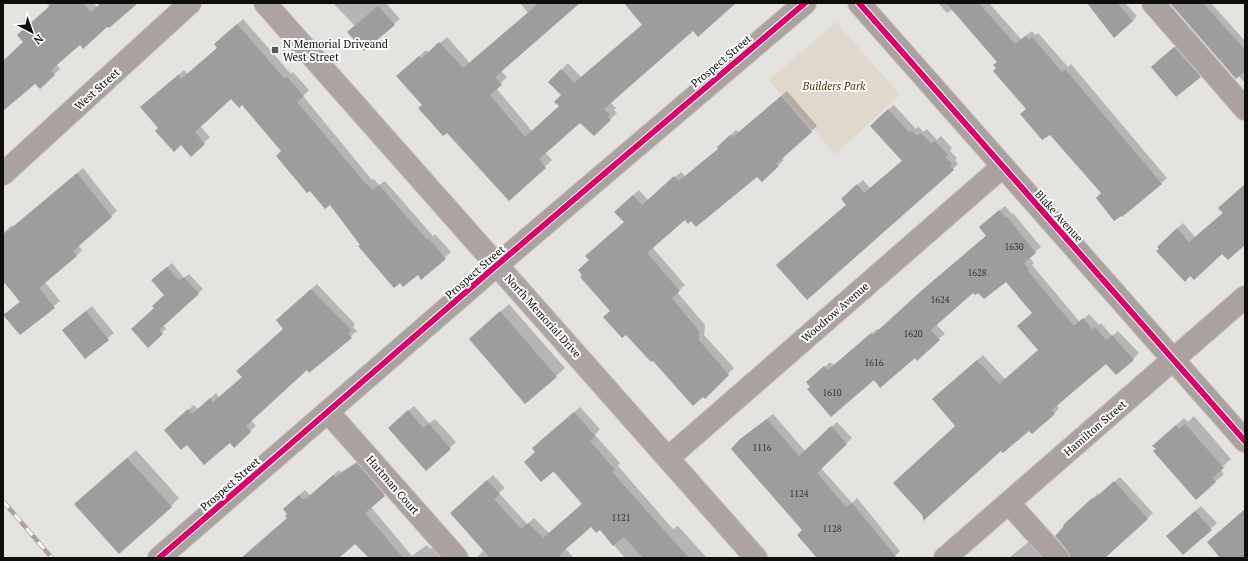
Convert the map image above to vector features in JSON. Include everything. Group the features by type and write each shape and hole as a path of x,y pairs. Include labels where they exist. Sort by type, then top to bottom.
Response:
{"main road":[{"name":"North Memorial Drive","path":"265,3 756,558"}],"street":[{"name":"West Street","path":"3,174 190,3"},
{"name":"Prospect Street","path":"160,558 497,265 805,3"},
{"name":"Blake Avenue","path":"859,3 1245,441"},
{"path":"1154,3 1245,109"},
{"name":"Woodrow Avenue","path":"668,458 1002,167"},
{"name":"Hamilton Street","path":"945,558 1245,297"},
{"name":"Hartman Court","path":"328,412 457,558"},
{"path":"1009,503 1058,558"}],"green space":[{"name":"Builders Park","path":"836,22 900,95 835,154 769,80"}],"building":[{"path":"53,3 83,3 91,12 101,3 138,3 109,28 107,27 83,49 80,45 51,70 55,75 40,89 35,84 3,111 3,61 23,42 17,35"},
{"path":"539,3 580,3 495,77 502,85 490,95 525,137 559,106 554,102 561,95 548,82 561,69 574,83 642,25 624,3 736,3 698,37 693,31 604,109 610,115 608,117 611,120 594,136 580,123 539,159 546,168 509,201 447,133 443,136 418,108 422,105 396,76 419,56 421,59 439,42 463,68"},
{"path":"946,3 979,3 1015,44 1026,36 1029,40 1032,37 1062,72 1065,69 1162,184 1122,217 1121,216 1114,221 1096,198 1101,193 1050,135 1042,140 1020,114 1026,109 993,71 996,68 993,65 997,62"},
{"path":"1087,3 1117,3 1133,21 1114,38"},
{"path":"1170,3 1203,3 1245,50 1245,71 1236,79"},
{"path":"378,6 395,25 364,51 347,32"},
{"path":"237,24 285,79 287,77 304,96 297,102 366,184 373,190 379,185 427,240 429,239 446,259 421,280 418,275 403,287 400,283 394,288 358,246 360,245 330,205 325,209 310,191 307,193 276,156 281,151 242,105 239,108 231,99 195,132 205,144 191,157 181,145 174,152 155,131 158,128 140,107 178,75 181,79 217,48 214,44"},
{"path":"1174,47 1201,77 1176,97 1151,67"},
{"path":"781,96 812,132 776,164 779,166 762,182 757,177 696,227 691,221 688,224 685,220 647,253 680,291 672,298 699,331 699,340 729,375 705,399 703,397 693,406 653,361 651,362 626,335 622,338 603,317 610,311 580,277 582,275 578,270 589,260 585,256 624,222 614,212 633,195 642,205 674,176 679,181 718,149 717,147 730,135 733,137"},
{"path":"888,109 910,133 912,131 917,136 921,133 931,144 935,141 948,155 945,157 952,164 950,166 954,170 807,300 776,265 846,205 841,199 857,184 864,193 902,161 870,126"},
{"path":"77,173 112,217 73,251 77,256 39,288 55,308 20,335 3,315 20,302 3,281 3,235"},
{"path":"1245,184 1245,245 1228,260 1222,254 1194,280 1190,276 1185,282 1156,251 1159,249 1157,247 1177,228 1189,242 1223,213 1218,208"},
{"path":"999,210 1006,218 1007,217 1036,253 1024,263 1029,269 1028,271 1074,326 1083,318 1093,330 1095,327 1106,340 1112,335 1134,360 1116,375 1106,364 1054,408 1052,411 1055,414 1032,434 1029,431 1003,453 1001,451 923,521 923,516 893,483 955,426 932,399 977,360 999,384 1038,350 1017,326 1032,313 1006,282 984,299 978,293 975,295 973,293 931,330 940,340 917,361 915,358 880,388 874,380 831,417 807,389 810,387 806,382 824,366 828,370 871,333 873,335 920,292 986,236 979,227"},
{"path":"167,267 179,281 184,277 199,294 159,330 163,334 148,348 131,329 154,308 152,306 164,295 151,280"},
{"path":"311,289 351,330 348,333 352,338 309,373 307,370 246,426 251,432 234,448 230,443 204,465 187,445 181,450 164,430 188,409 192,414 210,398 213,402 242,377 236,371 283,329 276,320"},
{"path":"86,311 109,340 85,359 62,330"},
{"path":"500,311 557,377 525,404 469,339"},
{"path":"408,410 423,428 429,424 451,449 426,471 388,428"},
{"path":"574,412 595,436 590,441 615,470 612,472 689,558 643,558 624,537 613,546 600,530 596,533 591,527 559,555 562,558 490,558 450,513 487,480 500,494 494,499 521,529 528,523 543,538 582,504 554,472 541,482 524,462 535,452 532,448"},
{"path":"767,419 799,456 831,426 847,444 817,473 846,507 852,503 897,558 817,558 797,535 802,530 731,449 740,439"},
{"path":"1185,424 1224,468 1212,478 1216,482 1196,500 1153,451 1156,449 1152,446 1176,425 1179,429"},
{"path":"127,458 172,507 119,554 74,504"},
{"path":"357,463 385,496 365,513 403,558 369,558 355,544 339,558 241,558 287,518 285,516 287,514 283,509 299,495 303,500 306,499 333,475 335,477"},
{"path":"1114,481 1148,519 1105,558 1070,558 1067,550 1055,536 1064,526 1063,525 1092,498 1094,499"},
{"path":"1245,509 1245,558 1220,558 1207,542"},
{"path":"1195,511 1212,530 1183,555 1166,536"}],"railway":[{"path":"3,501 52,558"}],"cycle path":[{"path":"159,558 497,265 805,3"},
{"path":"859,3 1245,441"}],"place":[{"name":"N Memorial Driveand West Street","path":"275,50"}]}
